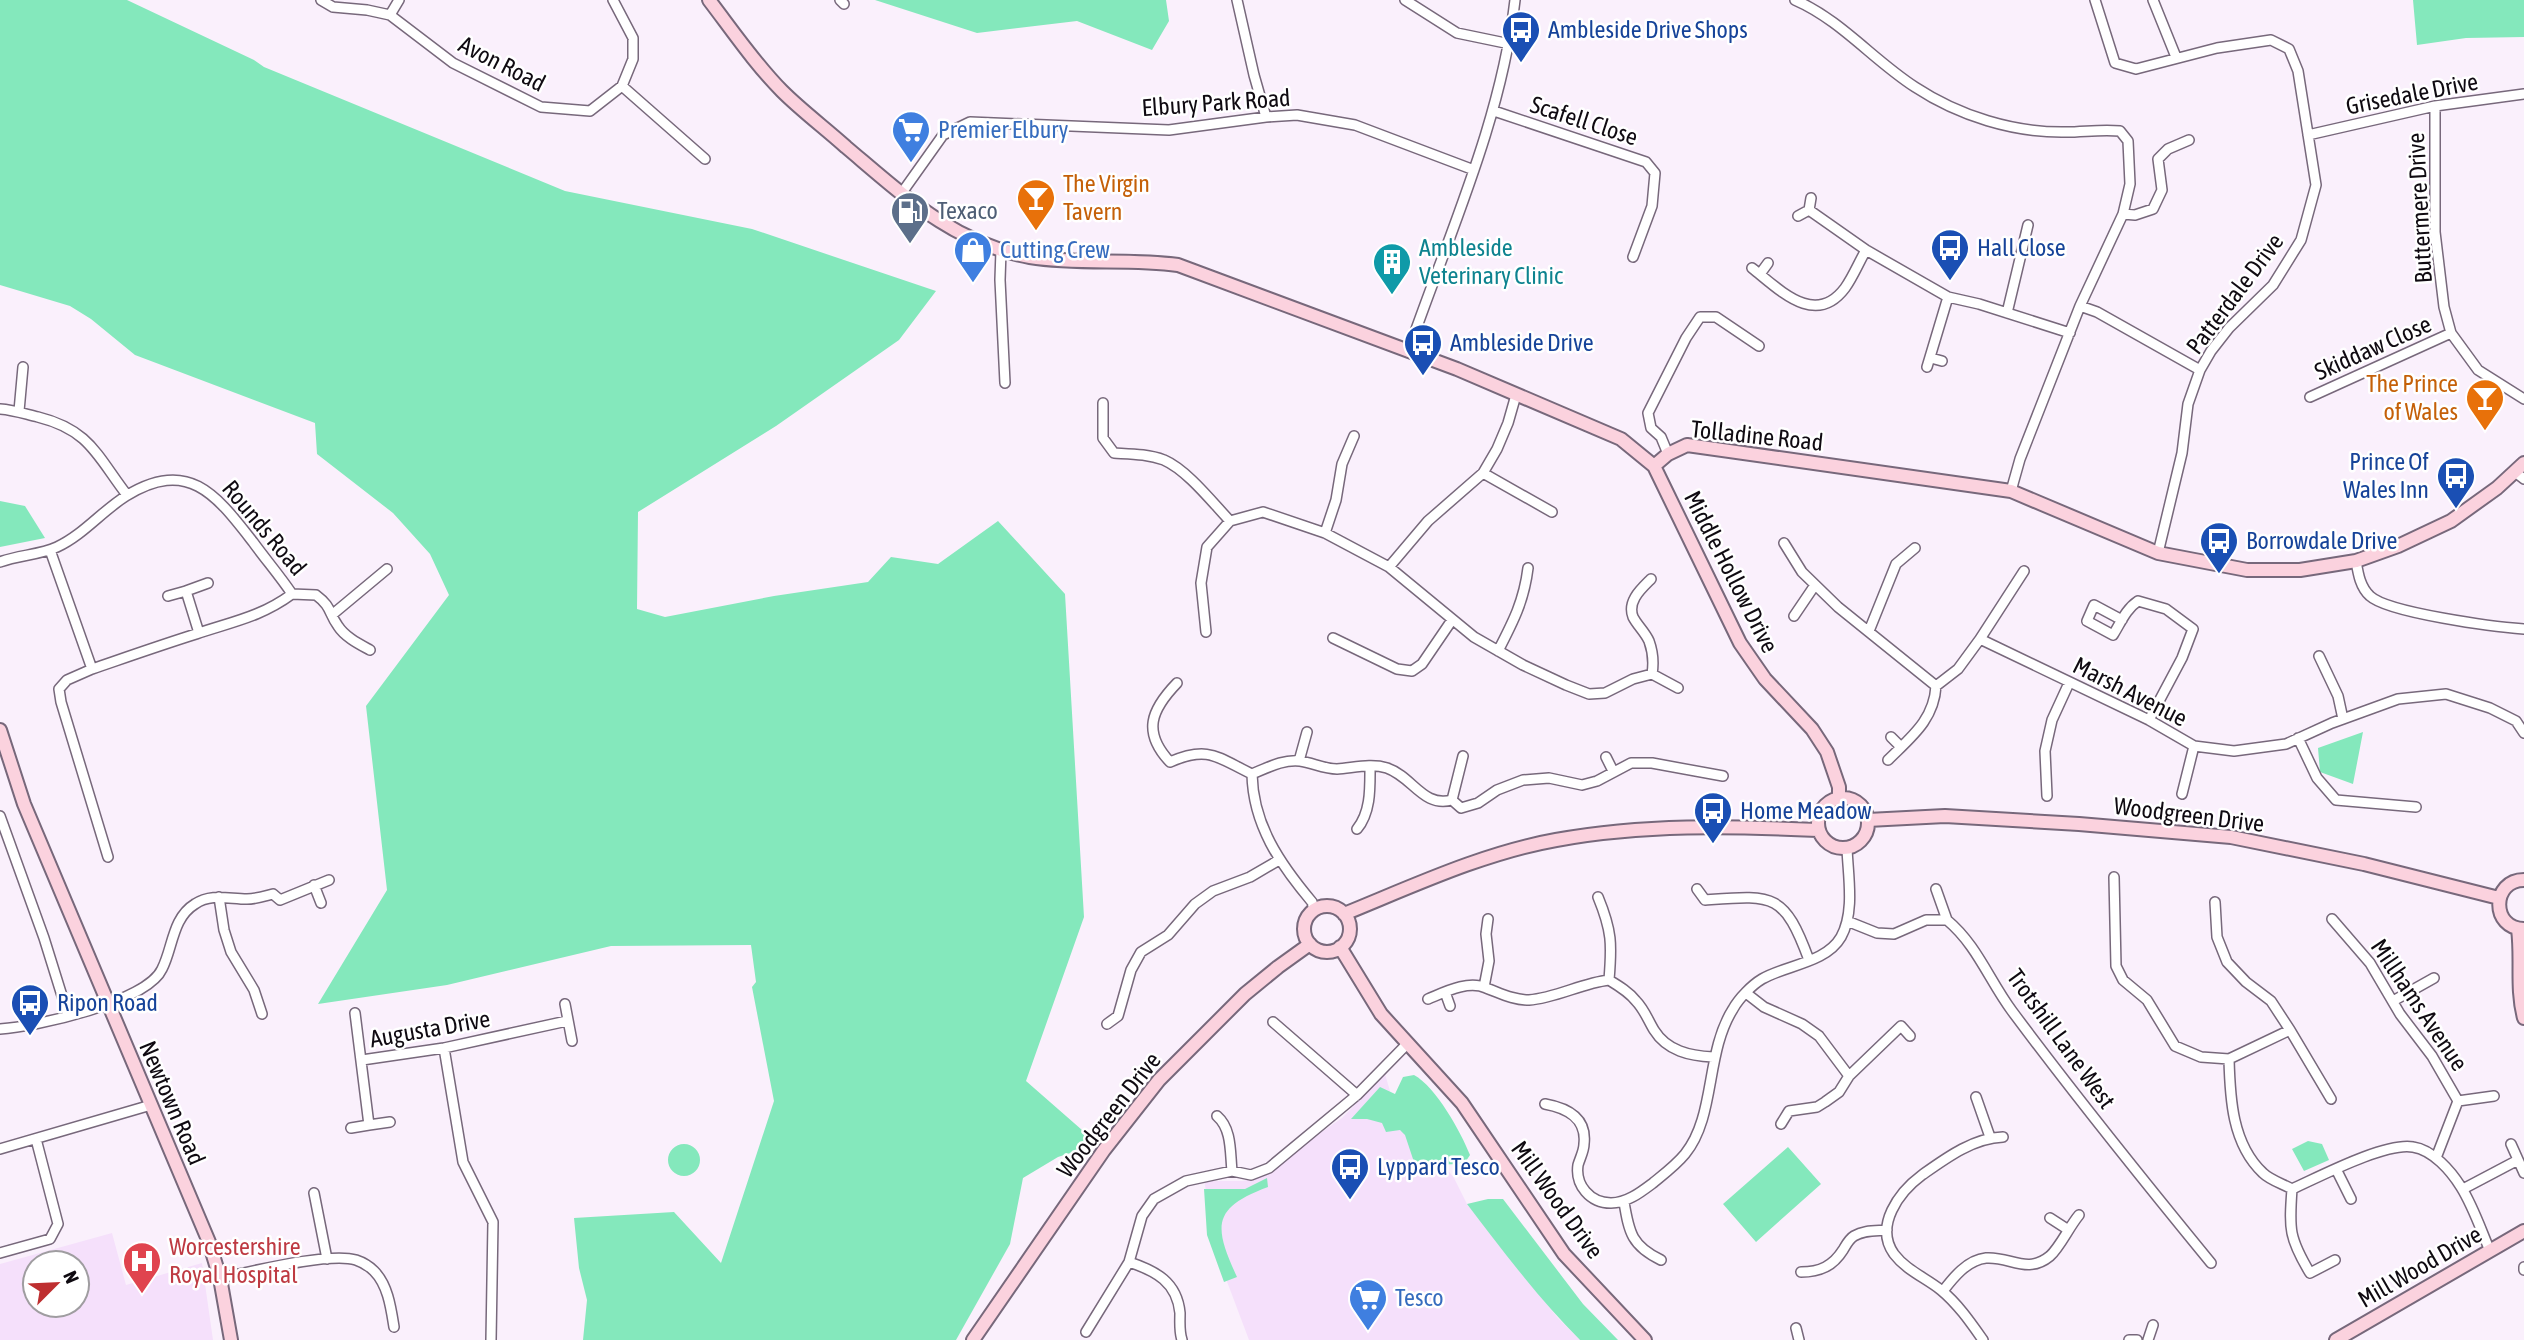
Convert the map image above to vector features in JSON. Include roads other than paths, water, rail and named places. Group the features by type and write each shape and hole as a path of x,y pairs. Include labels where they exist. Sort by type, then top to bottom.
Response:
{"main road":[{"path":"709,0 781,90 901,194 955,232 1001,250 1030,257 1084,263 1154,262 1178,265 1457,369 1621,439 1654,466"},
{"name":"Tolladine Road","path":"1654,466 1668,454 1687,445 2011,491 2158,553 2247,570 2301,570 2356,561 2398,546 2451,522 2521,471"},
{"name":"Middle Hollow Drive","path":"1654,466 1740,643 1765,679 1812,729 1827,752 1836,772 1839,799"},
{"name":"Newtown Road","path":"0,730 24,804 209,1242 220,1278 231,1340"},
{"path":"1839,799 1850,799 1863,808 1868,820 1866,832 1859,842 1847,848 1837,848 1825,841 1818,830 1818,817 1825,806 1839,799"},
{"name":"Woodgreen Drive","path":"1868,820 1945,816 2231,837 2364,864 2499,898"},
{"path":"1344,914 1470,863 1554,840 1619,830 1709,825 1818,830"},
{"path":"2524,880 2505,887 2499,898 2499,911 2505,922 2521,929 2519,982 2524,1018"},
{"path":"1327,906 1335,907 1344,914 1349,932 1340,947 1324,951 1310,944 1304,929 1305,921 1314,910 1327,906"},
{"name":"Woodgreen Drive","path":"973,1340 1104,1150 1159,1080 1245,994 1310,944"},
{"name":"Mill Wood Drive","path":"1340,947 1381,1014 1462,1103 1564,1254 1645,1340"},
{"name":"Mill Wood Drive","path":"2336,1340 2524,1231"}],"street":[{"name":"Avon Road","path":"321,0 333,8 367,10 390,15 453,62 541,107 590,111 622,86"},
{"path":"390,15 399,0"},
{"path":"613,0 633,38 633,59 622,86 705,159"},
{"path":"1237,0 1266,117"},
{"path":"1405,0 1457,33 1510,44"},
{"path":"1408,352 1494,111 1510,44 1515,0"},
{"name":"Patterdale Drive","path":"2095,0 2115,63 2136,69 2176,57 2271,40 2289,50 2298,71 2316,185 2301,240 2273,285 2229,328 2200,370 2188,404 2182,453 2158,553"},
{"path":"2153,0 2176,57"},
{"path":"1800,1 1843,29 1913,86 1940,103 2014,128 2065,132 2120,131 2129,141 2130,184 2123,214 2080,306 2020,459 2011,491"},
{"name":"Grisedale Drive","path":"2308,135 2435,106 2524,94"},
{"name":"Buttermere Drive","path":"2435,106 2435,232 2444,306 2451,333 2477,369 2524,399"},
{"name":"Scafell Close","path":"1494,111 1646,162 1655,173 1652,206 1633,257"},
{"name":"Elbury Park Road","path":"901,194 943,135 970,122 1169,130 1297,115 1355,125 1474,170"},
{"path":"2123,214 2135,215 2153,209 2162,190 2158,159 2168,149 2189,140"},
{"path":"1809,210 1811,198"},
{"path":"1798,216 1809,210"},
{"path":"1809,210 1866,250 1948,297 2070,333"},
{"path":"2007,313 2028,225"},
{"path":"1001,250 1005,383"},
{"path":"1768,263 1756,271 1798,303 1821,304 1832,302 1845,288 1866,250"},
{"path":"1942,360 1929,362 1948,297"},
{"path":"2080,306 2097,312 2200,370"},
{"path":"1668,454 1661,437 1651,428 1648,413 1686,338 1700,317 1716,317 1759,346"},
{"name":"Skiddaw Close","path":"2310,397 2451,333"},
{"path":"19,411 23,367"},
{"path":"1389,568 1429,521 1483,473 1508,423 1516,395"},
{"path":"1103,403 1104,438 1114,453 1141,454 1166,461 1195,483 1230,521"},
{"path":"0,410 19,411 54,420 78,435 100,456 127,495"},
{"path":"1325,533 1336,500 1342,464 1354,436"},
{"path":"1483,473 1552,512"},
{"name":"Rounds Road","path":"0,562 28,553 51,550 127,495 161,482 190,482 213,494 292,594 316,595 331,608 338,626 369,650"},
{"path":"1206,632 1200,583 1207,547 1230,521 1263,512 1325,533 1389,568 1452,621 1498,651 1566,685 1589,694 1605,693 1633,679 1653,674 1678,688"},
{"path":"1784,544 1802,572 1815,585 1936,686"},
{"path":"1869,631 1896,564 1915,548"},
{"path":"51,550 92,669"},
{"path":"2356,561 2360,581 2370,596 2386,605 2427,615 2524,629"},
{"path":"1498,651 1516,618 1525,592 1528,568"},
{"path":"333,614 387,569"},
{"path":"1888,760 1921,727 1935,702 1936,686 1958,669 2024,571"},
{"path":"1651,579 1637,593 1632,605 1633,617 1648,639 1654,659 1653,674"},
{"path":"168,596 208,583"},
{"path":"1794,616 1815,585"},
{"path":"186,590 199,633"},
{"path":"108,857 59,689 67,680 92,669 258,614 292,594"},
{"path":"2122,620 2131,606 2138,601 2166,609 2193,629 2182,658 2149,720"},
{"path":"1333,638 1397,669 1412,671 1422,664 1452,621"},
{"name":"Marsh Avenue","path":"1980,639 2149,720 2194,746 2234,751 2286,744 2398,699 2446,694 2520,719 2524,733"},
{"path":"2319,656 2338,696 2343,719"},
{"path":"1177,683 1161,700 1153,722 1153,734 1164,756 1170,762 1185,755 1203,753 1222,757 1252,774"},
{"path":"2047,796 2045,751 2052,720 2068,683"},
{"path":"1299,761 1307,732"},
{"path":"1891,737 1901,747"},
{"path":"2298,738 2317,778 2336,800 2416,807"},
{"path":"2182,794 2194,746"},
{"path":"1452,800 1463,756"},
{"path":"1606,757 1614,771"},
{"path":"1252,774 1278,763 1299,761 1316,767 1336,769 1370,766 1389,769 1412,783 1432,801 1440,803 1452,800"},
{"path":"1452,800 1461,808 1478,803 1497,790 1523,780 1549,778 1582,785 1597,781 1631,763 1652,763 1723,776"},
{"path":"1357,830 1369,800 1370,766"},
{"path":"1252,774 1252,797 1273,851 1312,902 1314,910"},
{"path":"3,816 68,1015"},
{"path":"1545,1104 1561,1107 1575,1115 1585,1133 1578,1165 1579,1184 1589,1196 1608,1203 1624,1202 1666,1172 1686,1153 1698,1131 1707,1101 1713,1057 1733,1009 1762,979 1828,952 1840,939 1847,921 1847,848"},
{"path":"1107,1024 1118,1016 1131,970 1141,952 1168,935 1195,904 1213,891 1250,877 1279,860"},
{"path":"2114,877 2116,966 2123,980 2147,1000 2175,1046 2201,1057 2229,1059 2290,1030"},
{"path":"0,1029 25,1028 107,1004 144,987 162,970 179,919 186,910 206,898 248,899 273,894 280,900 329,880"},
{"path":"314,886 321,903"},
{"path":"1697,889 1705,900 1754,896 1773,901 1789,915 1809,960"},
{"path":"1847,921 1877,933 1894,934 1926,920 1947,920 1936,889"},
{"path":"219,897 224,930 232,952 254,990 262,1014"},
{"path":"1598,897 1611,934 1609,980"},
{"path":"2215,902 2217,937 2227,962 2246,982 2271,1001 2331,1099"},
{"path":"1484,987 1489,961 1486,934 1488,919"},
{"name":"Millhams Avenue","path":"2332,919 2371,963 2458,1101 2436,1158"},
{"name":"Trotshill Lane West","path":"1947,920 1970,943 2010,1008 2123,1155 2211,1263"},
{"path":"2393,1001 2434,978"},
{"path":"1428,999 1469,986 1484,987 1497,994 1528,1000 1592,982 1609,980 1636,1001 1664,1041 1686,1054 1713,1057"},
{"path":"1445,992 1450,1006"},
{"path":"1746,993 1764,1007 1802,1024 1819,1036 1849,1076"},
{"path":"565,1004 572,1041"},
{"path":"355,1013 362,1059"},
{"name":"Augusta Drive","path":"369,1125 362,1059 444,1048 567,1021"},
{"path":"1273,1022 1357,1096"},
{"path":"1781,1124 1789,1111 1816,1107 1839,1092 1849,1076 1901,1026 1910,1036"},
{"path":"1086,1332 1129,1262 1142,1216 1154,1199 1186,1181 1232,1171 1251,1175 1269,1168 1357,1096 1408,1043"},
{"path":"444,1048 463,1162 493,1222 491,1340"},
{"path":"2229,1059 2234,1120 2245,1149 2263,1174 2292,1189"},
{"path":"2458,1101 2494,1096"},
{"path":"1976,1097 1990,1137"},
{"path":"1779,1102 1789,1111"},
{"path":"0,1149 150,1105"},
{"path":"1217,1116 1224,1122 1228,1135 1232,1171"},
{"path":"351,1128 390,1122"},
{"path":"1982,1340 1963,1313 1943,1292 1893,1252 1887,1230 1893,1205 1910,1184 1968,1146 1990,1137 2003,1136"},
{"path":"0,1253 50,1239 58,1224 36,1139"},
{"path":"2511,1144 2524,1173"},
{"path":"2292,1189 2381,1151 2412,1147 2436,1158 2463,1189 2490,1251"},
{"path":"2463,1189 2518,1160"},
{"path":"2336,1170 2351,1199"},
{"path":"2292,1189 2289,1228 2310,1273 2335,1260"},
{"path":"314,1193 327,1259"},
{"path":"1624,1202 1632,1236 1638,1247 1661,1260"},
{"path":"1943,1292 1965,1267 1983,1258 2024,1266 2051,1255 2079,1215"},
{"path":"2050,1218 2067,1229"},
{"path":"1801,1272 1816,1272 1828,1266 1837,1259 1851,1238 1865,1231 1887,1230"},
{"path":"220,1278 300,1262 356,1260 375,1272 383,1282 394,1327"},
{"path":"1129,1262 1151,1269 1167,1281 1177,1297 1182,1340"},
{"path":"2148,1340 2153,1325"},
{"path":"1796,1328 1799,1340"},
{"path":"2129,1340 2137,1340"}],"place":[{"name":"Ambleside Drive Shops","path":"1521,64"},
{"name":"Premier Elbury","path":"911,164"},
{"name":"The Virgin Tavern","path":"1036,232"},
{"name":"Texaco","path":"910,245"},
{"name":"Hall Close","path":"1950,282"},
{"name":"Cutting Crew","path":"973,284"},
{"name":"Ambleside Veterinary Clinic","path":"1392,296"},
{"name":"Ambleside Drive","path":"1423,377"},
{"name":"The Prince of Wales","path":"2485,432"},
{"name":"Prince Of Wales Inn","path":"2456,510"},
{"name":"Borrowdale Drive","path":"2219,575"},
{"name":"Home Meadow","path":"1713,845"},
{"name":"Ripon Road","path":"30,1037"},
{"name":"Lyppard Tesco","path":"1350,1201"},
{"name":"Worcestershire Royal Hospital","path":"142,1295"},
{"name":"Tesco","path":"1368,1332"}]}
